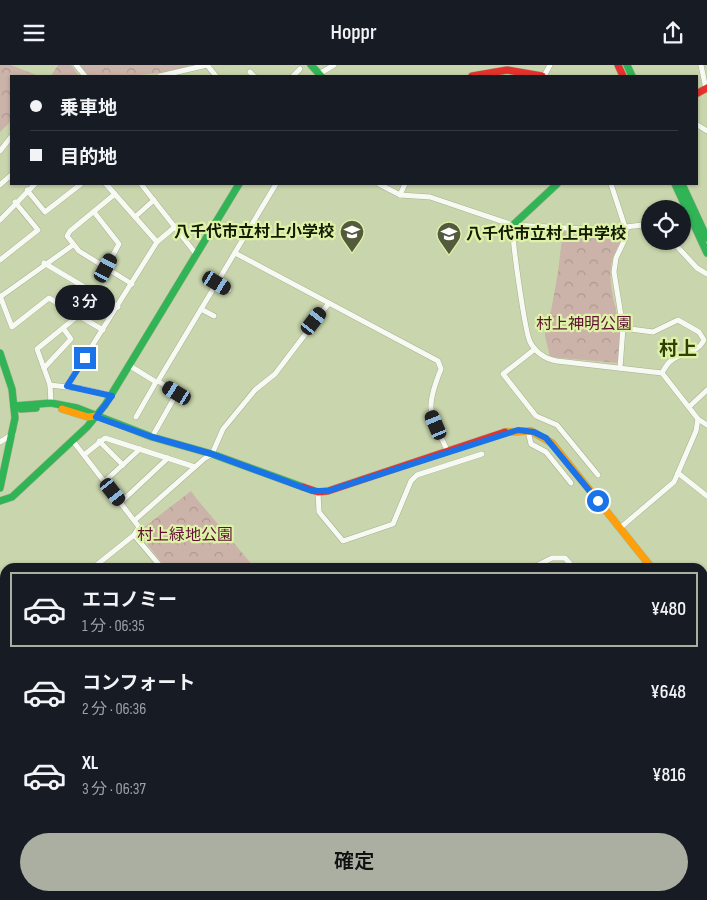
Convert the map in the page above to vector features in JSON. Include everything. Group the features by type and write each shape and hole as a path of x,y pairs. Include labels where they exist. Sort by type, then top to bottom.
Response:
{"main road":[{"path":"476,75 507,68 526,69 541,75"},
{"path":"0,501 12,497 73,441 96,417 112,396 238,185"},
{"path":"513,225 556,185"},
{"path":"674,185 707,253"},
{"path":"682,185 707,238"},
{"path":"0,353 12,389 14,406 13,433 0,487"},
{"path":"14,406 51,403 90,412 96,417"},
{"path":"14,406 22,409 58,409 88,417 96,417 152,437 212,454 318,492 328,491 506,432 528,431 541,435 552,443 648,563"}],"street":[{"path":"76,65 84,75"},
{"path":"164,75 207,65 215,75"},
{"path":"320,75 334,65"},
{"path":"701,65 707,88"},
{"path":"294,75 300,69"},
{"path":"0,151 10,138"},
{"path":"0,185 10,176"},
{"path":"0,220 34,185"},
{"path":"27,190 45,212 80,185"},
{"path":"107,185 157,242"},
{"path":"142,185 176,226 196,255"},
{"path":"152,437 177,393 158,381 275,185"},
{"path":"381,185 400,195 430,197 513,225 602,229 641,225"},
{"path":"400,195 404,185"},
{"path":"611,185 625,227 625,239 616,258 614,272 623,328 620,368"},
{"path":"115,195 68,233 73,245 132,284"},
{"path":"135,217 154,200"},
{"path":"0,260 38,230 16,202"},
{"path":"94,212 119,244 106,268"},
{"path":"513,225 526,328 535,349 550,360 662,373 698,419 707,425"},
{"path":"67,386 157,242 176,226"},
{"path":"73,245 44,263 0,296 12,327 49,298 103,330"},
{"path":"680,250 697,268 707,274"},
{"path":"235,253 438,361 441,369 432,390 429,407 448,452"},
{"path":"44,263 118,307"},
{"path":"217,283 228,290"},
{"path":"135,520 212,454 223,429 255,390 275,374 329,303"},
{"path":"201,309 214,317"},
{"path":"51,403 50,385 37,349 79,315"},
{"path":"623,328 653,332 678,320 702,334 704,340 701,345 684,356 672,359 662,373"},
{"path":"44,368 72,339 63,328"},
{"path":"535,349 503,374 536,416 557,425 598,475"},
{"path":"130,367 156,382 136,417"},
{"path":"152,389 157,389 161,383"},
{"path":"50,385 67,386 112,396"},
{"path":"689,407 707,390"},
{"path":"620,528 670,487 696,431 698,419"},
{"path":"528,431 530,444 546,452 571,483"},
{"path":"0,442 13,433"},
{"path":"84,455 105,438 195,467"},
{"path":"73,441 139,527 134,535 99,563"},
{"path":"99,441 123,465"},
{"path":"105,481 140,449"},
{"path":"318,492 319,512 343,541 393,524 411,481 417,475 482,454"},
{"path":"121,502 168,458"},
{"path":"678,473 707,496"},
{"path":"134,535 158,563"},
{"path":"543,563 559,556 565,558 569,563"}],"green space":[{"path":"0,65 11,65 36,75 10,75 10,122 0,132"},
{"path":"58,65 71,65 78,75 52,75"},
{"path":"80,65 190,65 180,69 155,73 88,75"},
{"name":"村上神明公園","path":"563,231 601,234 621,231 624,235 614,255 611,267 612,289 620,339 617,363 550,357 545,327 551,311"},
{"name":"村上緑地公園","path":"191,491 251,563 162,563 138,532"}],"railway":[{"path":"226,65 233,65"}],"traffic: fast":[{"path":"311,65 320,75"},
{"path":"627,65 632,75"},
{"path":"0,501 12,497 87,427 105,405 238,185"},
{"path":"513,225 556,185"},
{"path":"675,185 707,253"},
{"path":"682,185 707,238"},
{"path":"0,353 12,389 15,418 0,488"},
{"path":"14,406 51,403 77,408 152,437 212,454 303,487"},
{"path":"14,406 21,409 36,408"}],"traffic: slow":[{"path":"62,409 88,417 96,416"},
{"path":"505,432 531,431 552,443 648,563"}],"traffic: jam":[{"path":"618,65 623,75"},
{"path":"478,75 507,70 536,75"},
{"path":"698,93 707,88"},
{"path":"303,487 318,492 328,491 505,432"}],"place":[{"name":"八千代市立村上小学校","path":"352,253"},
{"name":"八千代市立村上中学校","path":"449,255"}],"district":[{"name":"村上","path":"678,349"}],"route":[{"path":"85,358 67,386 108,393 112,396 96,417 152,437 212,454 312,491 328,491 506,432 524,430 541,435 552,443 598,501"}]}
